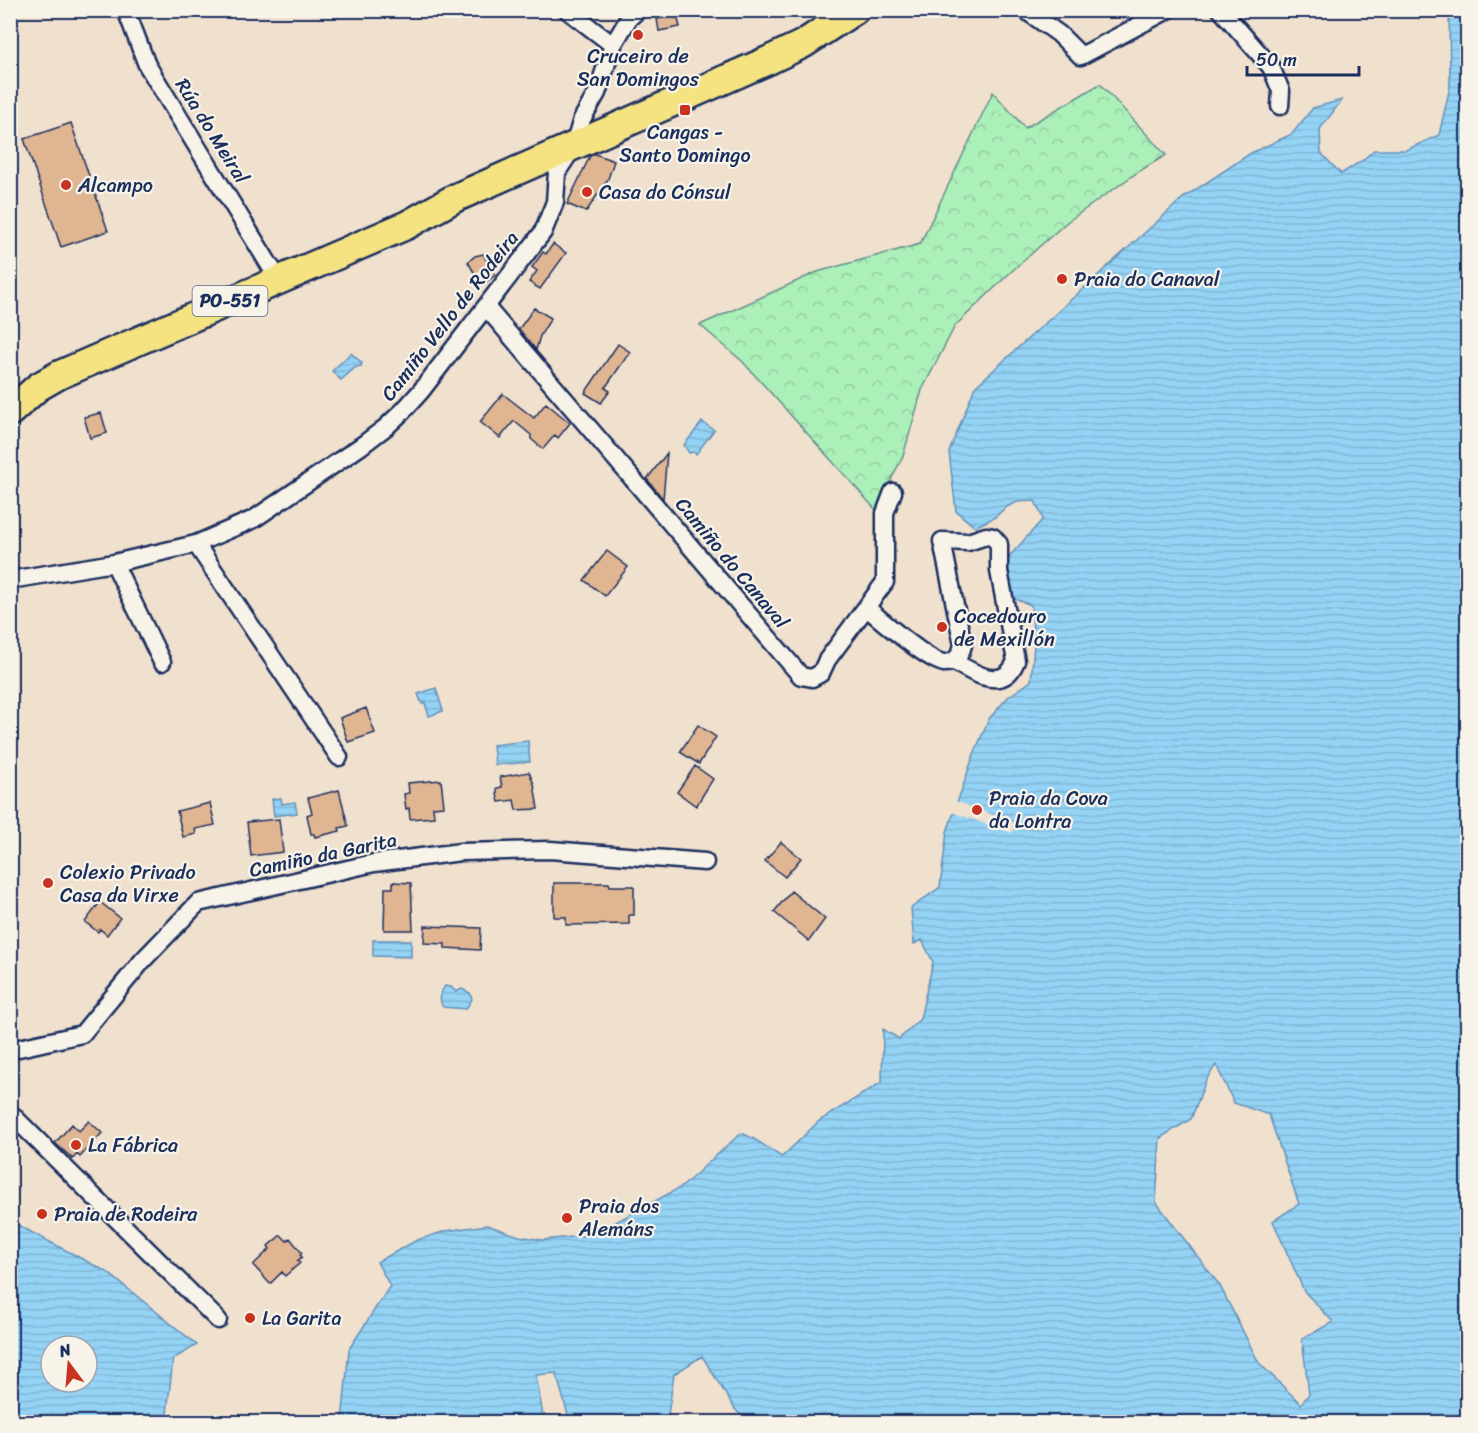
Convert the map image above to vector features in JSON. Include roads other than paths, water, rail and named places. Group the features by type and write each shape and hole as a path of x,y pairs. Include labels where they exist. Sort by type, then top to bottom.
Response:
{"main road":[{"name":"PO-551","path":"262,279 407,225 455,198 767,62 802,44 855,10"},
{"name":"PO-551","path":"10,384 171,320 319,256 329,245 398,215 455,198"},
{"name":"PO-551","path":"10,412 38,387 59,375 114,351 171,320"}],"street":[{"name":"Rúa do Meiral","path":"126,10 147,65 262,279"},
{"path":"567,10 613,45"},
{"name":"Camiño Vello de Rodeira","path":"10,580 114,563 196,544 254,519 386,427 421,391 543,232 555,202 557,172 574,146 582,119 597,93 613,45 629,18 638,10"},
{"path":"1025,10 1059,34 1081,56 1168,10"},
{"path":"1221,10 1270,67 1281,91 1281,106"},
{"name":"Camiño do Canaval","path":"486,306 801,676 812,678 821,673 827,660 885,582 885,513 893,492"},
{"path":"867,608 896,633 929,655 944,663 953,661 961,654 963,645 942,541 968,542 986,536 993,537 999,544 999,571 1016,661 1012,671 1000,678 977,675 953,661"},
{"path":"196,544 339,757"},
{"path":"114,563 162,662"},
{"name":"Camiño da Garita","path":"10,1050 82,1034 143,960 198,903 374,863 461,852 550,850 705,862"},
{"path":"10,1113 218,1320"}],"water":[{"path":"1449,11 1467,11 1467,1422 743,1422 744,1419 735,1409 702,1356 674,1374 667,1422 570,1422 556,1373 536,1375 544,1422 342,1422 349,1349 390,1286 377,1262 417,1240 446,1231 487,1225 519,1236 543,1240 592,1235 683,1186 741,1133 782,1157 819,1121 882,1082 883,1029 899,1039 920,1019 933,962 922,940 914,944 911,908 940,887 947,832 974,754 989,719 1008,697 1031,681 1034,645 1031,605 1005,595 1006,560 1043,519 1035,501 1017,502 975,527 956,511 949,452 975,387 1183,198 1251,153 1292,134 1313,108 1342,100 1320,129 1321,153 1341,174 1374,150 1406,150 1439,135 1450,87","holes":["1216,1065 1234,1103 1269,1115 1299,1204 1273,1221 1304,1291 1333,1322 1302,1339 1309,1394 1301,1404 1259,1363 1220,1286 1156,1202 1160,1138 1191,1119 1206,1080"]},
{"path":"351,353 362,363 361,366 356,367 341,380 332,371"},
{"path":"702,422 714,430 696,454 689,453 684,445"},
{"path":"436,688 443,711 429,716 425,703 422,704 418,694"},
{"path":"528,741 530,762 495,765 493,745"},
{"path":"281,798 282,804 295,802 297,813 274,816 272,799"},
{"path":"373,940 411,940 411,957 373,956"},
{"path":"445,986 451,987 456,992 462,989 470,993 472,999 466,1009 443,1007 441,996"},
{"path":"10,1221 107,1272 197,1345 173,1359 166,1422 11,1422"}],"place":[{"name":"Cruceiro de San Domingos","path":"638,35"},
{"name":"Cangas - Santo Domingo","path":"685,110"},
{"name":"Alcampo","path":"66,185"},
{"name":"Casa do Cónsul","path":"587,192"},
{"name":"Praia do Canaval","path":"1062,279"},
{"name":"Cocedouro de Mexillón","path":"942,627"},
{"name":"Praia da Cova da Lontra","path":"977,810"},
{"name":"Colexio Privado Casa da Virxe","path":"48,883"},
{"name":"La Fábrica","path":"76,1145"},
{"name":"Praia de Rodeira","path":"42,1214"},
{"name":"Praia dos Alemáns","path":"567,1218"},
{"name":"La Garita","path":"250,1318"}]}
